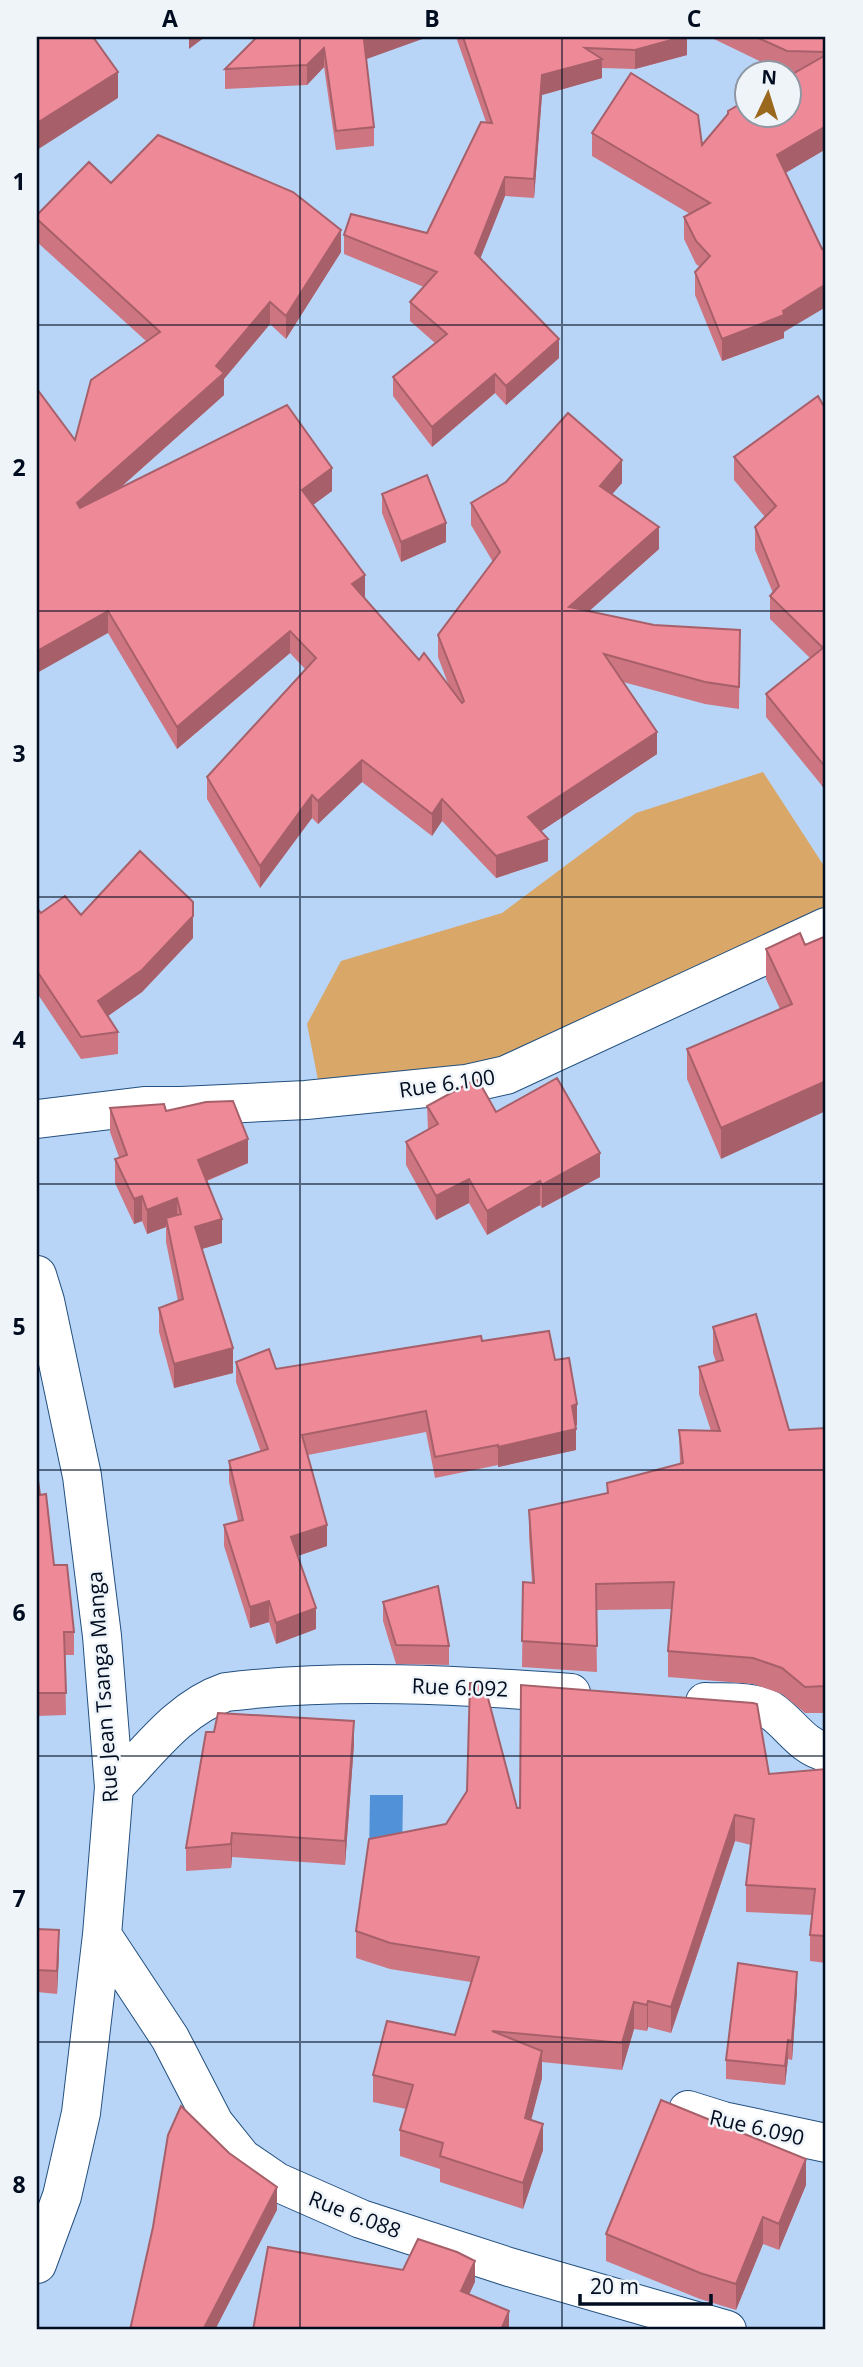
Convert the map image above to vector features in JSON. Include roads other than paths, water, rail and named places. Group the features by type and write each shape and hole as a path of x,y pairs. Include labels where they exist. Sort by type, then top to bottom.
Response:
{"street":[{"name":"Rue 6.100","path":"37,1119 144,1106 306,1100 466,1084 506,1075 826,927"},
{"name":"Rue Jean Tsanga Manga","path":"37,1275 45,1301 82,1476 102,1636 114,1787 102,1936 81,2113 62,2196 37,2264"},
{"name":"Rue 6.092","path":"114,1787 188,1711 207,1699 226,1692 375,1684 469,1686 607,1695"},
{"path":"670,1699 770,1710 813,1748 826,1752"},
{"name":"Rue 6.088","path":"102,1936 170,2038 214,2123 242,2158 276,2182 361,2219 509,2267 727,2330"},
{"name":"Rue 6.090","path":"688,2110 723,2121 826,2143"}],"water":[{"path":"370,1795 403,1795 402,1860 369,1860"}]}
